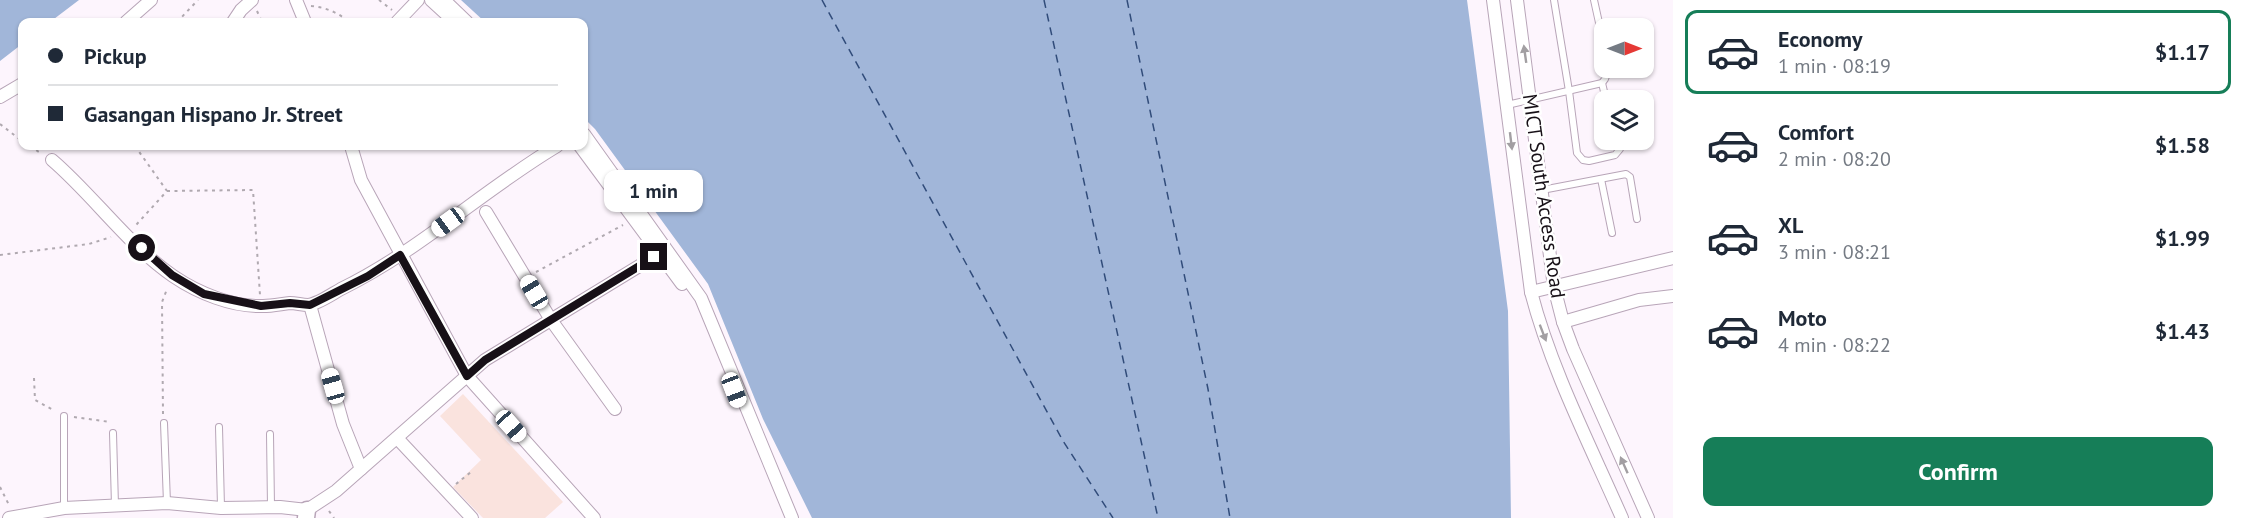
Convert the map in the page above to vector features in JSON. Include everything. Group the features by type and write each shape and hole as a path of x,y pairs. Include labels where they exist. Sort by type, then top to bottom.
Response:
{"street":[{"path":"131,18 151,0"},
{"path":"236,18 252,0"},
{"path":"402,18 418,0"},
{"path":"431,0 451,18"},
{"path":"444,0 463,18"},
{"name":"MICT South Access Road","path":"1493,0 1531,292 1538,322 1622,518"},
{"name":"MICT South Access Road","path":"1517,0 1554,287 1573,349 1648,518"},
{"path":"298,4 303,18"},
{"path":"0,97 18,86"},
{"path":"588,140 701,298 792,518"},
{"path":"352,150 361,180 467,376 594,518"},
{"path":"52,160 75,179 127,234 172,275 204,294 261,306 290,303 310,305 368,276 550,150"},
{"path":"583,150 701,310 784,518"},
{"path":"486,212 550,320 615,409"},
{"path":"12,517 64,508 167,503 198,512 221,508 272,507 307,514 485,360 659,254"},
{"path":"1531,292 1673,258"},
{"path":"1563,322 1616,306 1673,296"},
{"path":"310,305 344,424 361,469"},
{"path":"397,438 472,518"}],"lane":[{"path":"1554,0 1579,157 1589,161 1615,155 1619,150"},
{"path":"1594,0 1598,18"},
{"path":"1507,105 1602,83 1605,78"},
{"path":"1602,83 1604,90"},
{"path":"1542,190 1626,174 1630,177 1637,219"},
{"path":"1601,179 1612,233"},
{"path":"64,416 64,508"},
{"path":"164,423 167,503"},
{"path":"219,427 221,508"},
{"path":"112,433 115,506"},
{"path":"270,434 272,507"}],"path":[{"path":"181,18 198,0"},
{"path":"298,4 324,8 344,18"},
{"path":"0,123 18,138"},
{"path":"138,150 167,191"},
{"path":"0,255 89,244 111,236 127,234 167,191 253,190 261,306"},
{"path":"526,278 632,221 633,218"},
{"path":"164,423 162,302 172,275"},
{"path":"447,492 471,472"},
{"path":"0,487 12,517"}],"shaded area":[{"path":"463,394 563,502 545,518 483,518 453,487 481,460 440,416"}],"water":[{"path":"0,0 79,0 55,18 18,18 18,47 0,61"},
{"path":"461,0 1467,0 1508,311 1511,518 812,518 763,419 708,284 588,122 588,18 481,18"}],"ferry route":[{"path":"822,0 1063,441 1113,518"},
{"path":"1044,0 1158,518"},
{"path":"1127,0 1208,389 1230,518"}],"route":[{"path":"142,248 172,275 204,294 261,306 290,303 310,305 368,276 400,255 467,376 485,360 654,257"}]}
